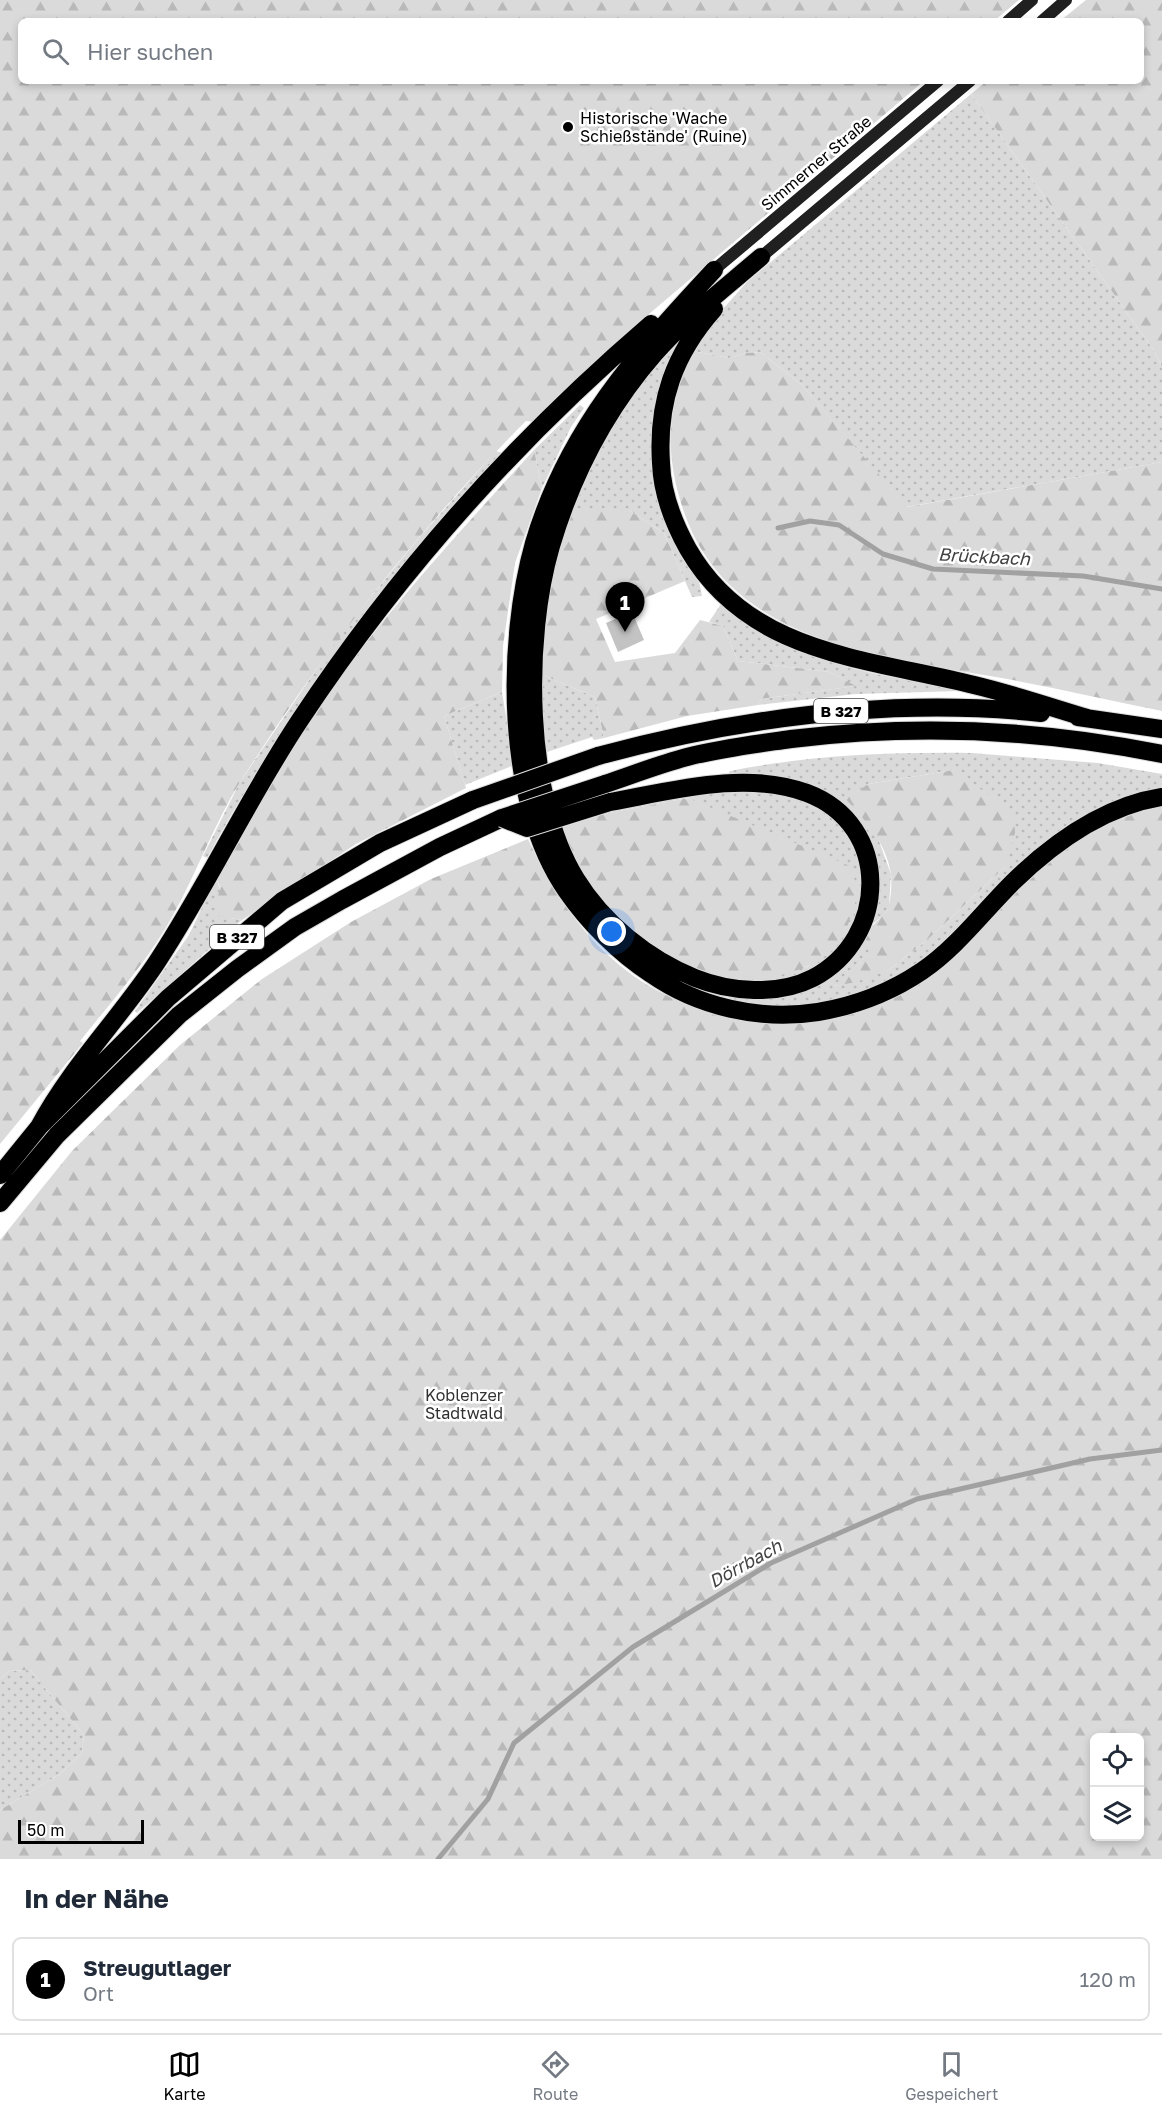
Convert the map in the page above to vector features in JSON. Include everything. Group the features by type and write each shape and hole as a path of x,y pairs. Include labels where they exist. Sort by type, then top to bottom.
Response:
{"highway":[{"path":"761,257 700,325 680,355 665,398 659,439 662,477 679,533 706,576 732,603 768,628 808,645 864,663 973,684 1087,718"},
{"path":"502,818 526,828 610,802 687,788 754,784 786,787 821,800 836,809 853,829 866,854 871,879 869,906 863,927 831,968 808,981 779,988 748,990 713,985 680,972 642,950 605,916 576,880 556,839 537,750 533,662 539,603 550,549 568,494 593,442 625,392 656,353 692,316 761,257"},
{"path":"714,270 632,361 580,434 554,487 534,543 521,601 515,660 515,705 529,802 544,846 565,889 595,925 633,962 670,988 709,1004 745,1012 781,1014 817,1012 862,1000 891,989 921,972 943,955 1032,865 1070,836 1110,813 1162,797"},
{"path":"39,1127 55,1097 158,961 255,789 299,720 356,638 420,556 487,480 536,431 633,339 714,270"},
{"name":"B 327","path":"0,1175 39,1127 168,998 282,901 380,843 473,800 598,756 674,736 811,713 949,707 1018,710 1162,729"},
{"name":"B 327","path":"0,1203 57,1135 179,1014 237,969 295,927 342,900 502,818 687,756 751,744 880,731 958,729 1063,736 1162,754"}],"street":[{"path":"1011,18 1032,0"},
{"path":"1045,18 1066,0"},
{"name":"Simmerner Straße","path":"714,270 934,84"},
{"path":"761,257 966,84"}],"green space":[{"path":"0,0 1019,0 998,18 18,18 18,84 920,84 649,314 535,422 526,421 448,504 339,638 273,731 232,796 181,900 152,950 80,1041 83,1043 0,1144"},
{"path":"1086,0 1162,0 1162,367 1153,349 971,94 983,84 1144,84 1144,18 1064,18"},
{"path":"971,94 1153,349 1162,367 1162,462 906,507 802,385 760,352 729,358 692,351 713,320 747,282"},
{"path":"678,338 680,340 657,396 683,555 699,581 702,596 692,597 664,533 629,510 569,510 625,401"},
{"path":"692,351 729,358 760,352 802,385 907,507 1162,462 1162,711 855,650 808,634 765,612 728,583 699,545 679,496 672,458 672,422 679,387"},
{"path":"580,405 584,408 571,427 542,488 534,450"},
{"path":"534,450 542,488 515,563 503,646 502,692 444,716 466,788 356,844 242,920 214,915 220,887 216,878 268,787 325,698 399,602"},
{"path":"496,451 504,454 345,648 272,750 238,803 207,858 203,856 240,782 339,636 418,539"},
{"path":"569,510 629,510 664,533 685,581 596,619 615,662 675,653 700,620 723,626 738,661 830,672 856,686 761,699 758,705 687,716 604,738 595,697 538,673 544,605"},
{"path":"721,604 762,631 804,652 872,673 940,685 959,691 856,694 758,705 761,699 855,686 830,672 738,661 723,626 709,622"},
{"path":"538,673 595,697 604,738 594,740 592,737 544,753"},
{"path":"502,692 514,765 465,785 444,716"},
{"path":"972,753 1098,763 1162,774 1162,792 922,963 870,992 798,1009 727,1003 729,995 840,968 868,933 868,943 872,948 860,963 835,986 889,970 926,941 1005,867 954,770 868,784 847,799 876,833 891,874 889,907 883,916 871,925 849,812 731,776 728,774 730,771 790,761 851,756"},
{"path":"954,770 1014,813 1015,833 1005,867 926,941 889,970 856,982 834,986 860,963 871,948 867,942 868,931 887,910 891,888 891,874 880,842 846,799 868,784"},
{"path":"739,791 787,793 823,808 843,827 861,859 864,906 838,950 811,970 791,979 747,984 743,976 807,967 838,944 688,798 603,814 653,800"},
{"path":"688,798 850,866 859,892 845,933 829,953 807,966 782,975 744,976 747,984 710,977 660,953 613,915 590,887 560,828 603,814"},
{"name":"Koblenzer Stadtwald","path":"1162,806 1162,1859 0,1859 0,1810 60,1774 82,1753 84,1735 30,1670 9,1671 0,1679 0,1240 72,1151 180,1045 262,979 351,922 431,879 528,839 542,867 575,919 618,964 643,982 670,997 719,1015 755,1017 851,1010 877,1003 904,991 1043,865 1091,831 1117,818"},
{"path":"216,878 231,918 242,920 137,1013 135,1011 189,935"},
{"path":"30,1670 84,1735 82,1753 60,1774 0,1810 0,1679 9,1671"}],"building":[{"path":"632,612 644,640 618,652 606,623"}],"waterway":[{"name":"Brückbach","path":"778,528 810,521 839,525 883,554 933,569 1083,576 1162,589"},
{"name":"Dörrbach","path":"438,1859 488,1799 514,1743 633,1647 771,1563 917,1499 1090,1459 1162,1450"}],"place":[{"name":"Historische 'Wache Schießstände' (Ruine)","path":"568,127"},
{"name":"Streugutlager","path":"625,632"}]}
